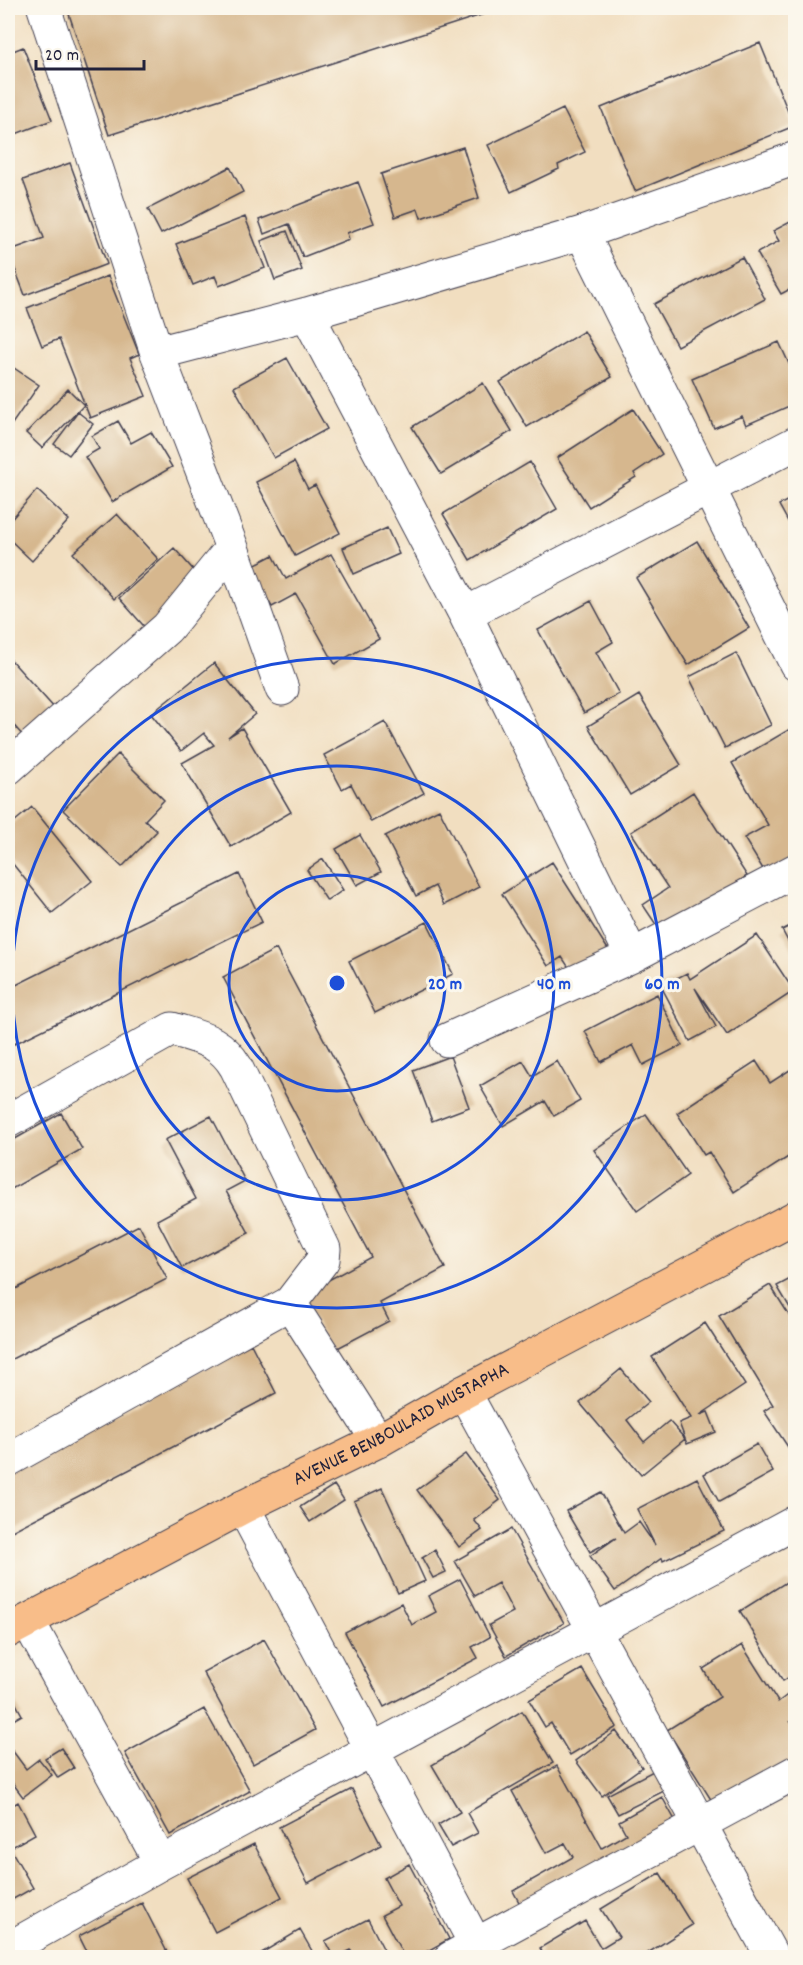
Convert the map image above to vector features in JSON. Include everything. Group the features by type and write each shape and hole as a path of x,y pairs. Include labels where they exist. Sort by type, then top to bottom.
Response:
{"main road":[{"name":"AVENUE BENBOULAID MUSTAPHA","path":"18,1626 243,1508 378,1441 464,1392 795,1217"}],"street":[{"path":"44,8 157,353 232,548 282,689"},
{"path":"157,353 307,314 582,233 795,158"},
{"path":"582,233 795,664"},
{"path":"307,314 465,614 632,956"},
{"path":"465,614 795,442"},
{"path":"8,768 167,628 232,548"},
{"path":"447,1040 632,956 795,870"},
{"path":"8,1121 172,1029 218,1044 228,1053 236,1067 324,1249 321,1264 315,1267 290,1303 8,1460"},
{"path":"290,1303 378,1441"},
{"path":"464,1392 773,1958"},
{"path":"243,1508 371,1750 470,1953 795,1772"},
{"path":"8,1949 161,1863 795,1522"},
{"path":"18,1626 161,1863"}],"building":[{"path":"67,8 503,8 109,135"},
{"path":"760,43 794,126 635,191 601,108"},
{"path":"23,47 52,120 8,137 8,53"},
{"path":"563,109 585,152 558,165 559,169 511,192 488,145"},
{"path":"463,147 479,198 421,218 418,209 395,217 381,174"},
{"path":"70,163 107,264 25,295 8,251 44,238 23,180"},
{"path":"230,167 243,192 161,234 148,209"},
{"path":"358,182 374,223 347,233 349,239 303,257 289,224 264,234 259,220"},
{"path":"245,217 265,268 219,286 215,276 193,285 176,244"},
{"path":"796,219 796,286 781,294 757,253 779,241 773,231"},
{"path":"287,231 302,270 275,280 261,241"},
{"path":"742,257 765,299 677,346 654,304"},
{"path":"108,276 139,354 130,358 146,396 90,418 59,339 42,346 27,308"},
{"path":"584,331 612,377 527,427 500,382"},
{"path":"779,342 796,379 796,403 746,425 742,416 714,428 692,379"},
{"path":"287,358 327,429 274,458 234,387"},
{"path":"8,364 39,385 12,424 8,421"},
{"path":"483,383 512,431 441,474 412,427"},
{"path":"68,389 84,405 42,448 26,433"},
{"path":"633,409 662,454 634,473 636,477 589,507 557,458"},
{"path":"78,412 93,424 69,455 54,444"},
{"path":"118,421 131,443 151,432 172,467 112,502 85,457 99,449 92,436"},
{"path":"294,462 308,489 315,485 340,533 295,556 256,482"},
{"path":"530,462 557,509 470,560 443,514"},
{"path":"37,490 69,520 32,561 8,538 8,523"},
{"path":"796,496 796,536 779,505"},
{"path":"117,514 158,559 114,599 73,553"},
{"path":"387,528 399,554 354,574 343,548"},
{"path":"697,541 749,628 688,665 636,578"},
{"path":"174,548 205,583 150,633 119,598"},
{"path":"331,554 379,639 335,664 296,594 272,607 250,567 273,555 286,579"},
{"path":"591,601 613,642 596,652 619,694 584,713 538,630"},
{"path":"736,653 771,725 725,748 689,677"},
{"path":"10,659 56,710 25,738 8,719 8,662"},
{"path":"214,663 255,714 228,737 242,728 291,812 231,847 182,763 214,745 204,733 181,751 151,714"},
{"path":"639,695 681,765 630,795 588,726"},
{"path":"385,722 424,793 371,822 351,784 342,789 324,755"},
{"path":"790,729 796,738 796,856 766,874 744,838 768,825 732,763"},
{"path":"118,754 164,800 145,820 157,831 122,867 63,810"},
{"path":"693,792 747,876 661,932 643,905 668,888 631,832"},
{"path":"32,807 92,881 52,913 8,858 8,827"},
{"path":"439,809 479,887 444,905 435,886 416,896 385,836"},
{"path":"360,835 381,872 357,885 336,849"},
{"path":"323,859 343,890 327,901 307,870"},
{"path":"552,862 609,951 573,974 562,957 548,966 502,894"},
{"path":"239,874 262,922 8,1047 8,989"},
{"path":"427,922 453,974 375,1013 349,961"},
{"path":"796,923 796,956 782,930"},
{"path":"757,935 794,991 727,1035 695,988 716,1027 690,1041 661,986 687,973 690,979"},
{"path":"276,949 445,1268 380,1303 389,1321 332,1351 301,1295 371,1257 223,977"},
{"path":"657,994 682,1045 643,1065 633,1045 601,1062 585,1031"},
{"path":"450,1056 469,1107 432,1121 413,1070"},
{"path":"523,1061 532,1076 557,1061 580,1101 554,1116 545,1101 503,1126 480,1086"},
{"path":"756,1061 770,1083 796,1066 796,1152 734,1192 709,1152 704,1155 677,1113"},
{"path":"61,1113 82,1149 8,1191 8,1143"},
{"path":"646,1114 688,1175 637,1211 594,1150"},
{"path":"211,1116 245,1181 226,1191 249,1233 182,1268 157,1220 196,1199 165,1140"},
{"path":"139,1225 167,1279 8,1361 8,1293"},
{"path":"796,1276 796,1318 777,1286"},
{"path":"770,1285 796,1326 796,1393 792,1395 796,1400 796,1459 764,1411 773,1405 719,1316"},
{"path":"705,1323 745,1385 700,1415 708,1412 716,1432 687,1444 679,1423 691,1418 652,1357"},
{"path":"251,1344 276,1393 8,1533 8,1471"},
{"path":"621,1369 649,1402 627,1420 644,1442 669,1421 685,1439 641,1475 580,1403"},
{"path":"757,1444 773,1472 719,1502 704,1474"},
{"path":"466,1454 500,1500 474,1520 482,1530 459,1547 417,1490"},
{"path":"697,1478 724,1531 663,1561 662,1558 615,1591 590,1556 616,1538 590,1552 566,1511 601,1492 624,1533 639,1522 655,1545 637,1509"},
{"path":"334,1485 344,1500 310,1522 300,1507"},
{"path":"382,1488 425,1581 398,1593 354,1501"},
{"path":"511,1529 564,1623 506,1656 489,1625 513,1612 498,1583 475,1596 455,1561"},
{"path":"435,1550 446,1572 433,1578 422,1558"},
{"path":"460,1579 490,1637 472,1647 478,1658 384,1707 345,1632 401,1603 412,1625 436,1612 428,1596"},
{"path":"788,1581 796,1593 796,1673 783,1681 740,1611"},
{"path":"264,1639 315,1730 253,1764 203,1672"},
{"path":"742,1645 778,1702 794,1690 796,1693 796,1727 790,1721 796,1729 796,1760 717,1809 667,1730 720,1697 703,1669"},
{"path":"582,1669 617,1727 570,1755 551,1723 545,1727 529,1700"},
{"path":"8,1689 22,1715 8,1723"},
{"path":"204,1709 250,1791 170,1835 125,1753"},
{"path":"522,1711 553,1763 467,1813 478,1833 451,1847 438,1825 460,1812 432,1765"},
{"path":"616,1731 642,1767 602,1796 576,1761"},
{"path":"61,1748 74,1768 58,1778 45,1758"},
{"path":"12,1750 26,1769 39,1759 52,1775 23,1797 8,1777 8,1753"},
{"path":"557,1766 602,1848 626,1834 619,1821 662,1797 680,1829 526,1915 513,1891 573,1857 565,1843 546,1853 512,1791"},
{"path":"657,1769 668,1789 618,1814 607,1795"},
{"path":"352,1789 381,1845 308,1883 279,1827"},
{"path":"18,1802 35,1834 10,1848 33,1888 8,1902 8,1808"},
{"path":"254,1844 282,1897 215,1932 187,1878"},
{"path":"409,1864 449,1939 415,1958 405,1958 382,1915 399,1906 384,1878"},
{"path":"660,1873 692,1925 640,1958 533,1958 542,1952 540,1948 585,1921 601,1948 619,1937 601,1909"},
{"path":"142,1903 169,1956 90,1958 79,1936"},
{"path":"368,1919 388,1958 355,1958 351,1950 334,1958 325,1941"},
{"path":"300,1930 316,1958 253,1958"}]}
